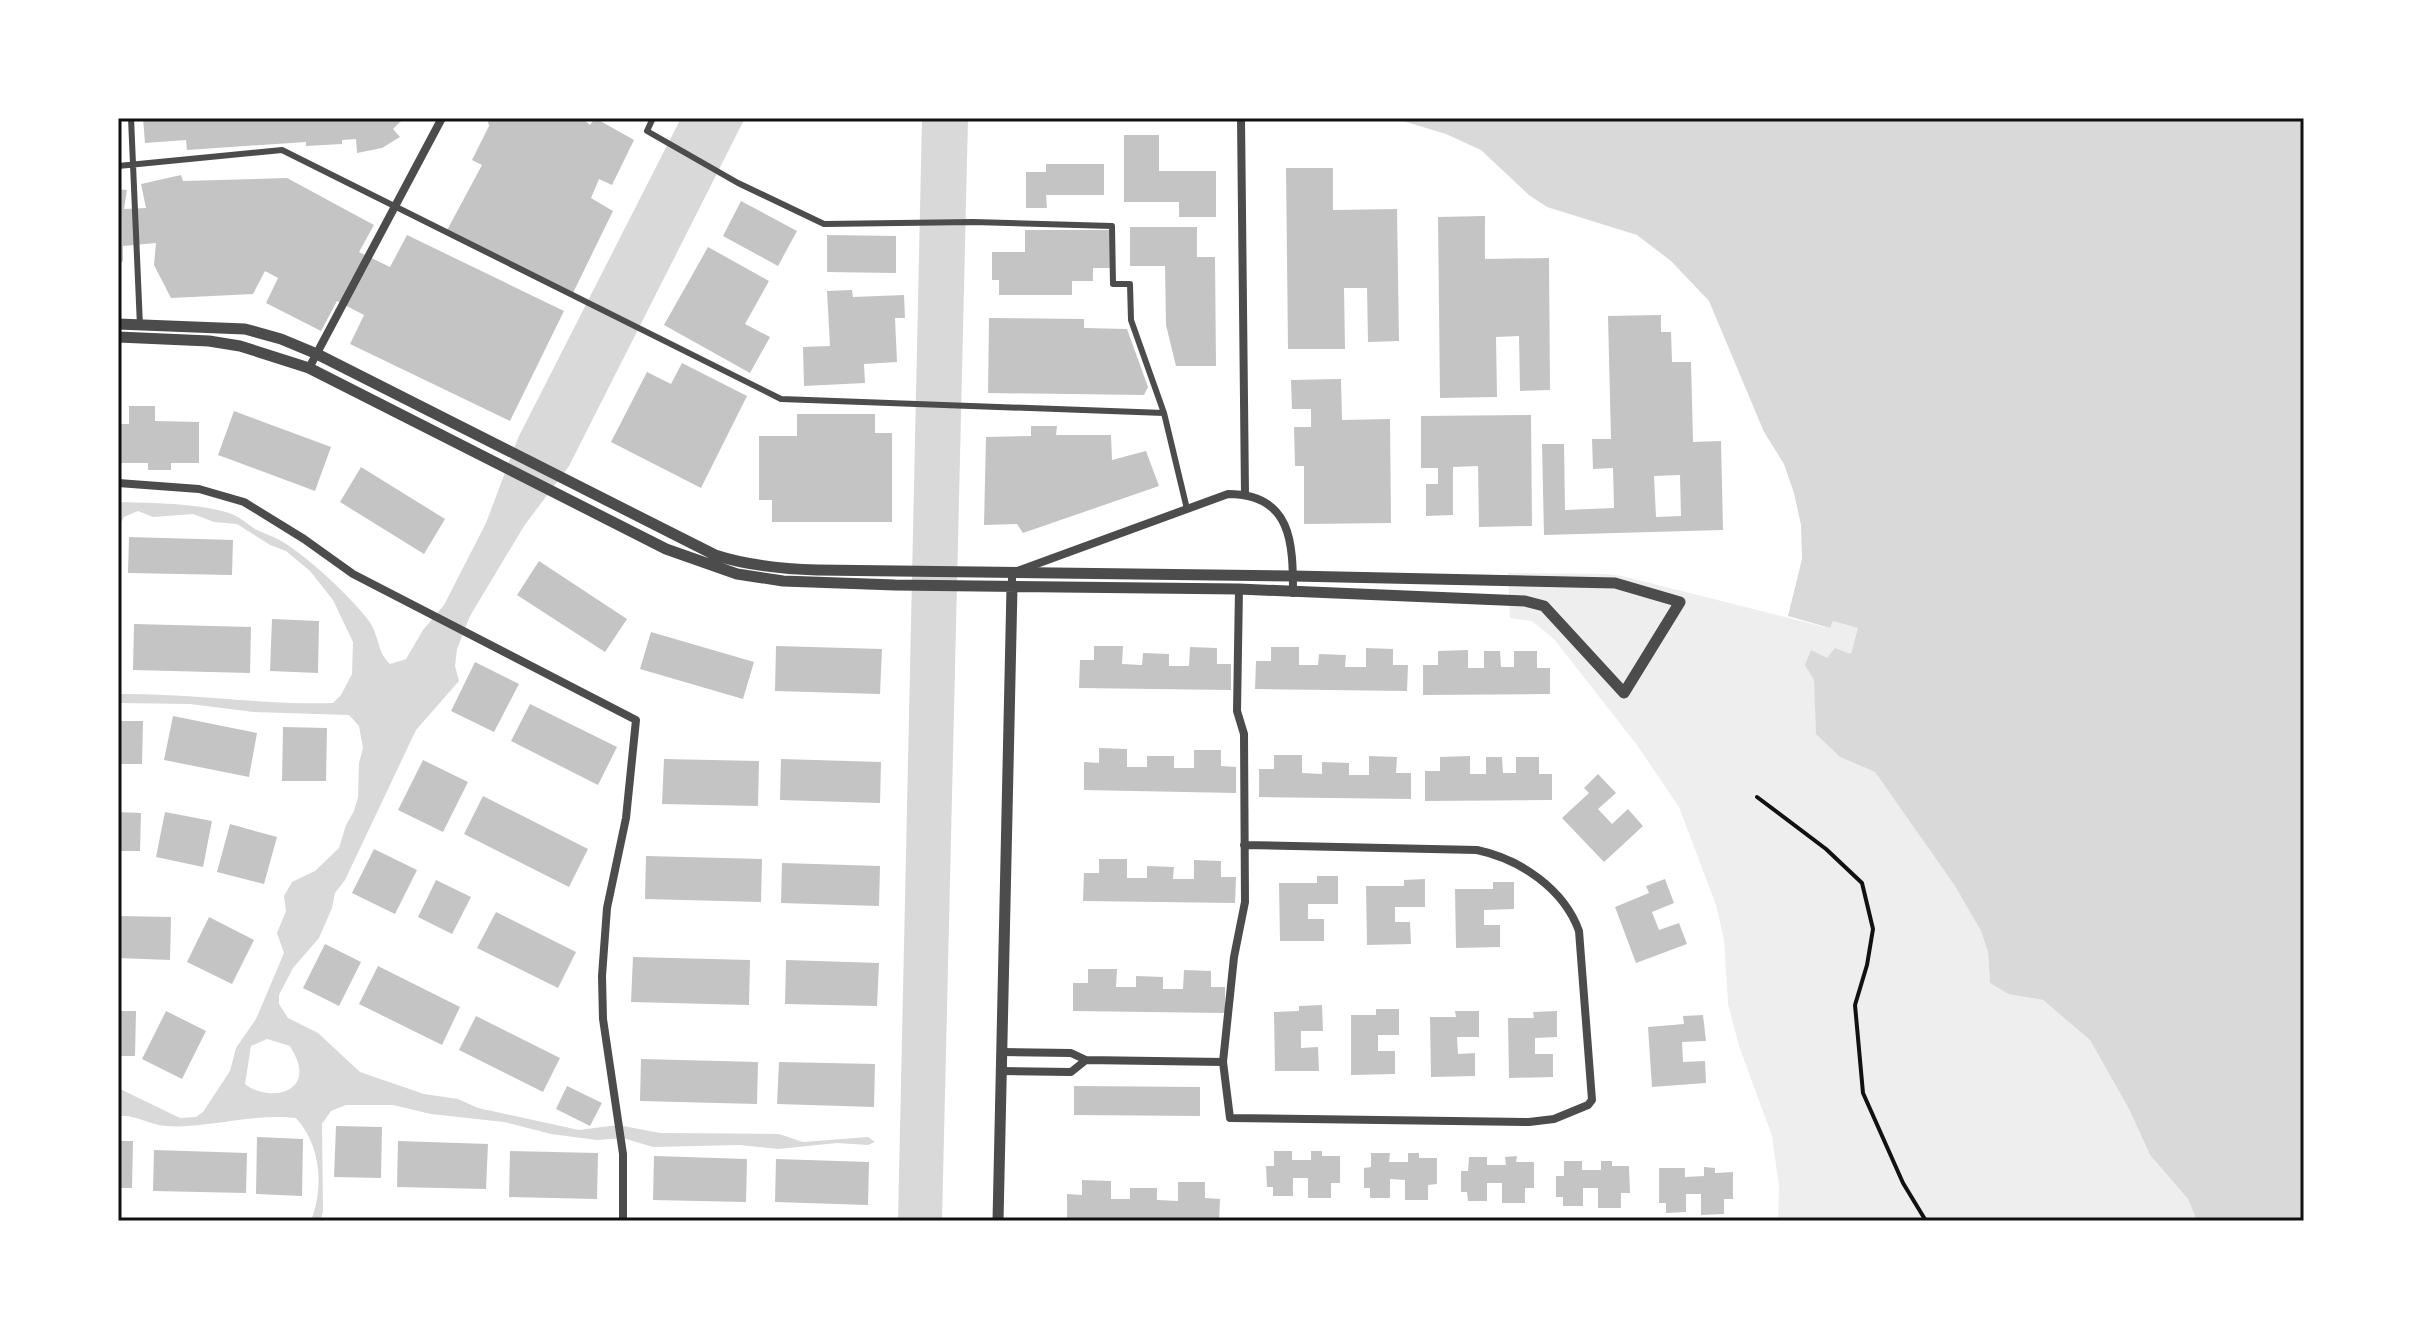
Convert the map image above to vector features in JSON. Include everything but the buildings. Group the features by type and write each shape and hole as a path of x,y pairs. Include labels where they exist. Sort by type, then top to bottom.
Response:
{"street":[{"path":"131,118 140,331"},
{"path":"309,368 442,118"},
{"path":"653,118 647,131 738,183 824,224 973,222 1112,226 1113,284 1130,284 1131,320 1164,413 1187,509"},
{"path":"1241,118 1245,494"},
{"path":"118,166 282,150 781,399 1164,413"},
{"path":"118,324 140,331 240,346 309,368 666,549 737,574 783,581 895,585 1239,589 1525,601 1544,606 1624,693 1680,602 1615,583 774,569 715,555 317,354 281,339 245,329 140,331 118,337"},
{"path":"118,483 199,489 244,502 353,574 636,720 626,818 607,908 602,949 603,1019 623,1154 623,1221"},
{"path":"1012,573 1228,494 1245,494 1261,499 1285,523 1291,540 1293,593"},
{"path":"998,1221 1012,573"},
{"path":"1239,589 1237,711 1244,734 1244,845 1245,902 1234,957 1223,1062 1230,1118 1529,1122 1554,1119 1588,1105 1592,1100 1579,931 1574,917 1564,904 1538,879 1504,859 1477,850 1244,845"},
{"path":"1002,1052 1071,1053 1086,1060 1223,1062"},
{"path":"1001,1071 1071,1072 1086,1060"}],"path":[{"path":"1757,797 1826,849 1862,883 1873,929 1867,965 1855,1005 1863,1093 1903,1183 1926,1221"}],"shaded area":[{"path":"681,118 745,118 569,466 524,526 470,616 457,649 455,666 459,681 416,730 345,880 335,893 319,938 293,968 279,995 279,1004 288,1018 318,1033 360,1072 424,1094 458,1099 478,1108 579,1130 618,1125 660,1133 779,1134 803,1142 868,1137 875,1142 868,1145 837,1143 778,1149 739,1145 653,1147 623,1138 597,1140 551,1134 504,1122 431,1114 393,1105 346,1105 331,1111 322,1124 323,1212 320,1221 311,1221 318,1194 318,1167 311,1141 296,1118 160,1125 118,1116 118,1088 180,1118 196,1117 203,1112 230,1071 236,1048 256,1019 284,953 277,933 286,911 284,896 292,882 315,871 339,848 354,811 363,748 359,726 349,715 254,712 190,704 118,703 118,694 333,703 352,674 353,642 333,600 310,571 286,551 270,545 237,524 214,522 193,514 153,517 138,511 124,517 118,528 118,502 177,504 222,511 280,540 317,568 361,611 390,664 406,659 423,630 444,605 486,523 518,438","holes":["267,1039 290,1046 299,1072 296,1083 290,1089 267,1093 245,1084 251,1046"]},
{"path":"922,118 968,118 942,1221 898,1221"},
{"path":"1393,118 2304,118 2304,1221 2197,1221 2188,1199 2150,1155 2129,1109 2090,1040 2043,1000 2008,994 1990,983 1988,952 1981,931 1955,886 1875,772 1840,757 1816,734 1814,680 1805,665 1811,650 1827,658 1835,648 1851,654 1858,628 1833,621 1830,628 1788,616 1802,559 1801,525 1794,493 1784,464 1764,432 1709,301 1671,261 1637,235 1547,207 1529,195 1481,150 1446,134"},
{"path":"1508,573 1622,576 1829,628 1833,621 1859,628 1851,654 1814,680 1817,734 1840,757 1875,772 1955,886 1981,931 1988,952 1990,983 2008,994 2043,1000 2090,1040 2129,1109 2150,1155 2188,1199 2197,1221 1778,1221 1779,1186 1772,1136 1739,1046 1728,1004 1724,940 1716,905 1679,807 1637,745 1554,639 1532,621 1510,618"}]}
